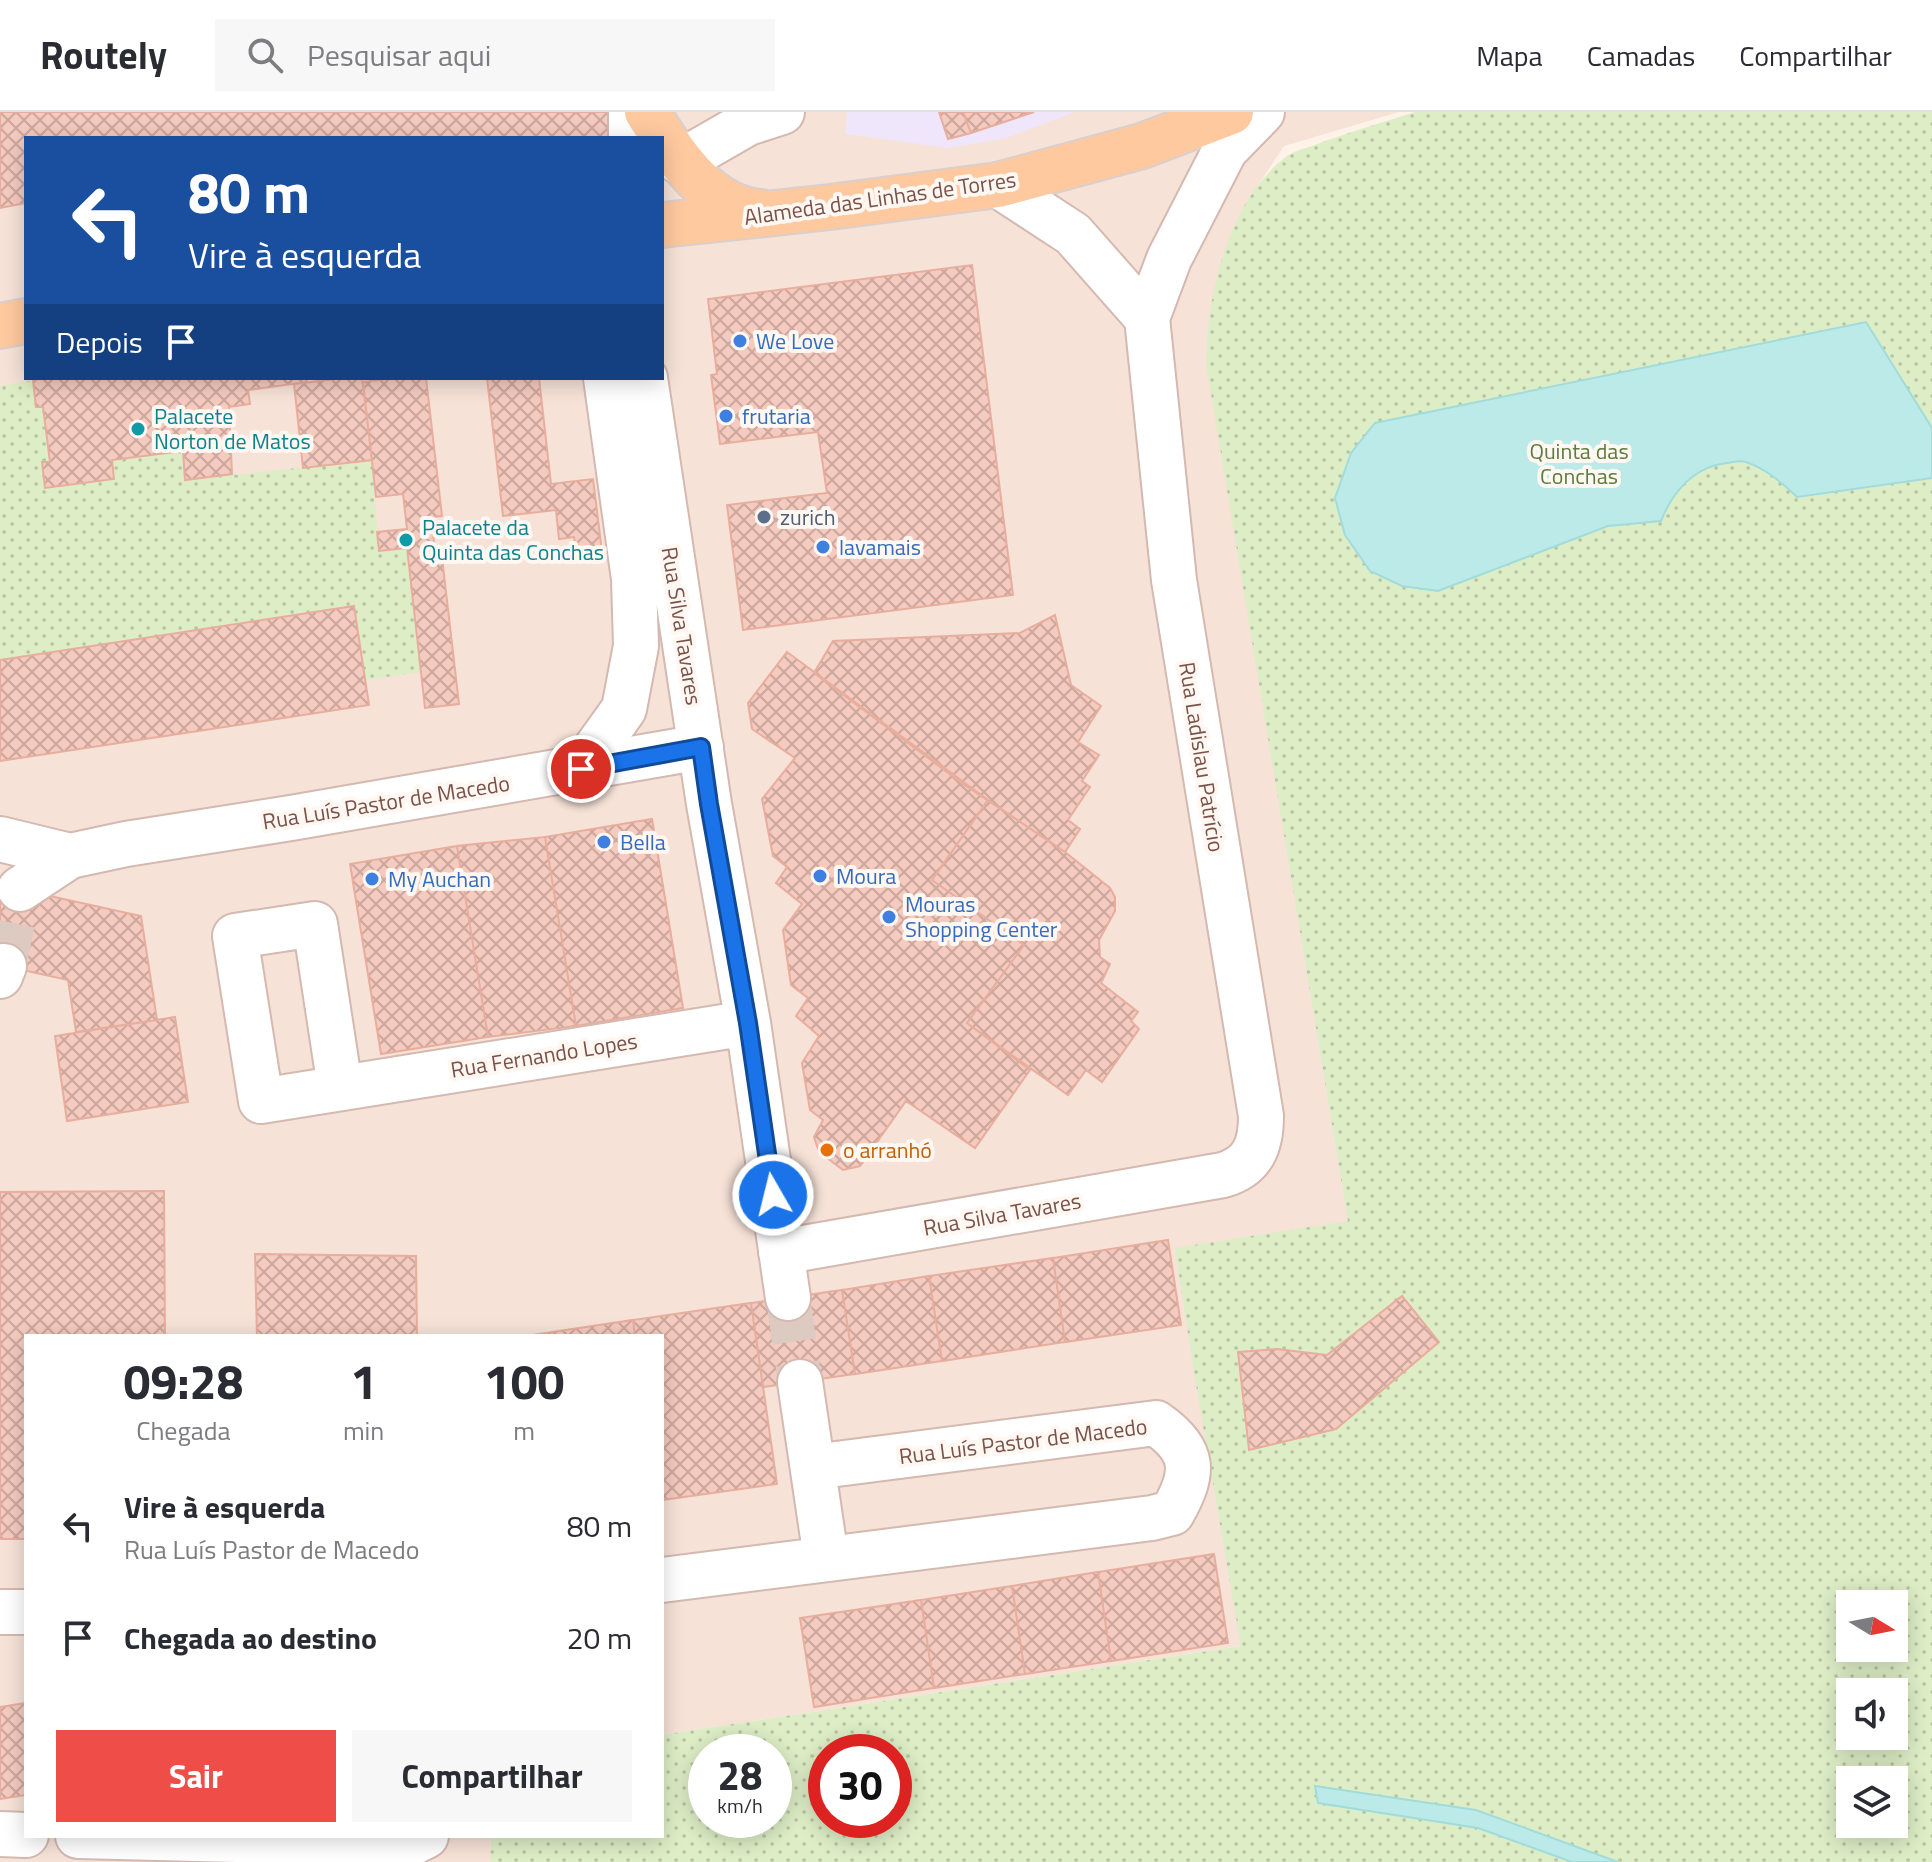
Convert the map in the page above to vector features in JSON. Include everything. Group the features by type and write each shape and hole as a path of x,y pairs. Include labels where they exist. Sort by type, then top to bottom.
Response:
{"main road":[{"path":"647,112 663,136"},
{"name":"Alameda das Linhas de Torres","path":"664,225 998,185 1142,146 1231,112"},
{"path":"664,138 680,162 709,190 751,212 771,213"},
{"path":"0,326 24,321"}],"street":[{"path":"631,112 631,136"},
{"path":"680,162 748,123 782,112"},
{"name":"Rua Ladislau Patrício","path":"1223,1175 1236,1172 1250,1160 1261,1132 1261,1116 1174,580 1147,318 1169,259 1225,150 1262,112"},
{"path":"998,185 1073,234 1147,318"},
{"name":"Rua Silva Tavares","path":"581,769 624,709 636,646 634,579 606,380"},
{"name":"Rua Silva Tavares","path":"645,380 709,804 748,1023 788,1298"},
{"name":"Rua Luís Pastor de Macedo","path":"20,889 70,856 126,844 701,747"},
{"name":"Rua Luís Pastor de Macedo","path":"0,839 70,856"},
{"name":"Rua Fernando Lopes","path":"340,1087 748,1023"},
{"name":"Rua Silva Tavares","path":"781,1252 1223,1175"},
{"path":"800,1382 826,1558"},
{"name":"Rua Luís Pastor de Macedo","path":"664,1580 1152,1518 1172,1513 1187,1488 1191,1467 1173,1435 1156,1423 813,1467"},
{"path":"0,1612 24,1612"},
{"path":"0,1834 24,1835"},
{"path":"158,1838 396,1844 422,1838"}],"shaded area":[{"path":"0,112 1399,112 1284,146 1247,202 1349,1221 1241,1646 664,1735 664,1334 24,1334 24,1838 491,1838 490,1862 0,1862"},
{"path":"847,112 1075,112 1006,138 949,148 845,134"}],"green space":[{"name":"Quinta das Conchas","path":"1415,112 1932,112 1932,1862 490,1862 491,1838 664,1838 664,1735 1241,1646 1175,1248 1348,1221 1206,363 1207,336 1217,279 1236,223 1267,175 1293,153"},
{"path":"33,380 36,407 43,407 50,462 42,463 46,488 113,479 112,460 183,451 186,480 372,460 379,550 407,548 420,672 365,680 0,660 0,386"}],"water":[{"path":"1866,322 1932,428 1932,478 1797,497 1773,476 1746,462 1715,465 1686,482 1661,521 1608,526 1438,591 1402,586 1370,571 1345,535 1335,498 1351,453 1375,423"},
{"path":"1315,1786 1476,1810 1618,1862 1572,1862 1478,1828 1318,1803"}],"building":[{"path":"0,112 609,112 610,136 24,136 24,203 0,208"},
{"path":"939,112 963,112 971,133 948,139"},
{"path":"963,112 1034,112 971,133"},
{"path":"972,265 1013,595 743,630 727,505 827,493 818,432 720,444 711,375 717,374 708,299"},
{"name":"Palacete Norton de Matos","path":"33,380 307,382 248,390 250,404 229,407 232,474 185,480 183,451 112,460 114,479 45,488 42,462 50,462 43,407 36,407"},
{"path":"362,380 372,460 303,468 294,384"},
{"name":"Palacete da Quinta das Conchas","path":"426,380 442,516 431,517 435,550 441,549 459,704 425,708 407,548 379,551 377,532 407,529 403,494 376,497 363,382"},
{"name":"Palacete da Quinta das Conchas","path":"487,380 539,380 551,484 593,479 602,552 577,555 574,537 559,539 556,510 503,516"},
{"path":"354,606 369,705 0,761 0,660"},
{"path":"1055,615 1071,685 1101,706 1078,742 1099,755 1082,781 1090,787 1068,820 1080,829 1065,852 963,784 814,673 833,641 1020,633"},
{"name":"Mouras Shopping Center","path":"787,652 988,800 932,880 1024,945 967,1023 1030,1070 975,1148 906,1101 860,1166 843,1170 819,1152 814,1137 823,1120 810,1110 802,1063 819,1036 796,1016 808,998 791,985 783,930 802,904 776,883 787,867 773,856 762,799 795,758 752,729 748,703"},
{"path":"988,800 1065,852 1110,888 1115,897 1115,911 1099,940 1100,957 1110,964 1101,983 1138,1012 1131,1021 1139,1029 1102,1082 1086,1070 1068,1095 967,1023 1024,945 932,880"},
{"path":"652,819 683,1008 576,1026 545,837"},
{"path":"545,837 576,1026 488,1037 457,846"},
{"path":"457,846 488,1037 381,1054 350,864"},
{"path":"0,885 141,916 157,1020 76,1032 68,980 0,965"},
{"path":"175,1017 188,1102 67,1121 55,1036"},
{"path":"164,1191 165,1334 24,1334 24,1539 0,1539 0,1192"},
{"path":"1168,1240 1181,1325 1065,1342 1053,1258"},
{"path":"255,1254 416,1256 417,1334 257,1334"},
{"path":"1053,1258 1065,1342 942,1361 929,1276"},
{"path":"929,1276 942,1361 855,1374 842,1290"},
{"path":"842,1290 855,1374 763,1387 751,1303"},
{"path":"1402,1296 1439,1342 1336,1429 1249,1450 1238,1352 1277,1349 1327,1355"},
{"path":"751,1303 777,1484 664,1500 664,1334 635,1334 633,1320"},
{"path":"633,1320 635,1334 539,1334"},
{"path":"1214,1554 1228,1643 1111,1661 1098,1572"},
{"path":"1098,1572 1111,1661 1025,1674 1012,1586"},
{"path":"1012,1586 1025,1674 934,1688 921,1600"},
{"path":"921,1600 934,1688 814,1707 800,1618"},
{"path":"24,1703 24,1795 0,1799 0,1707"}],"tunnel":[{"path":"4,966 20,889"},
{"path":"788,1298 800,1382"}],"place":[{"name":"We Love","path":"740,341"},
{"name":"frutaria","path":"726,416"},
{"name":"Palacete Norton de Matos","path":"138,429"},
{"name":"zurich","path":"764,517"},
{"name":"Palacete da Quinta das Conchas","path":"406,540"},
{"name":"lavamais","path":"823,547"},
{"name":"Bella","path":"604,842"},
{"name":"Moura","path":"820,876"},
{"name":"My Auchan","path":"372,879"},
{"name":"Mouras Shopping Center","path":"889,917"},
{"name":"o arranhó","path":"827,1150"}],"route":[{"path":"581,769 701,747 748,1023 773,1195"}]}
